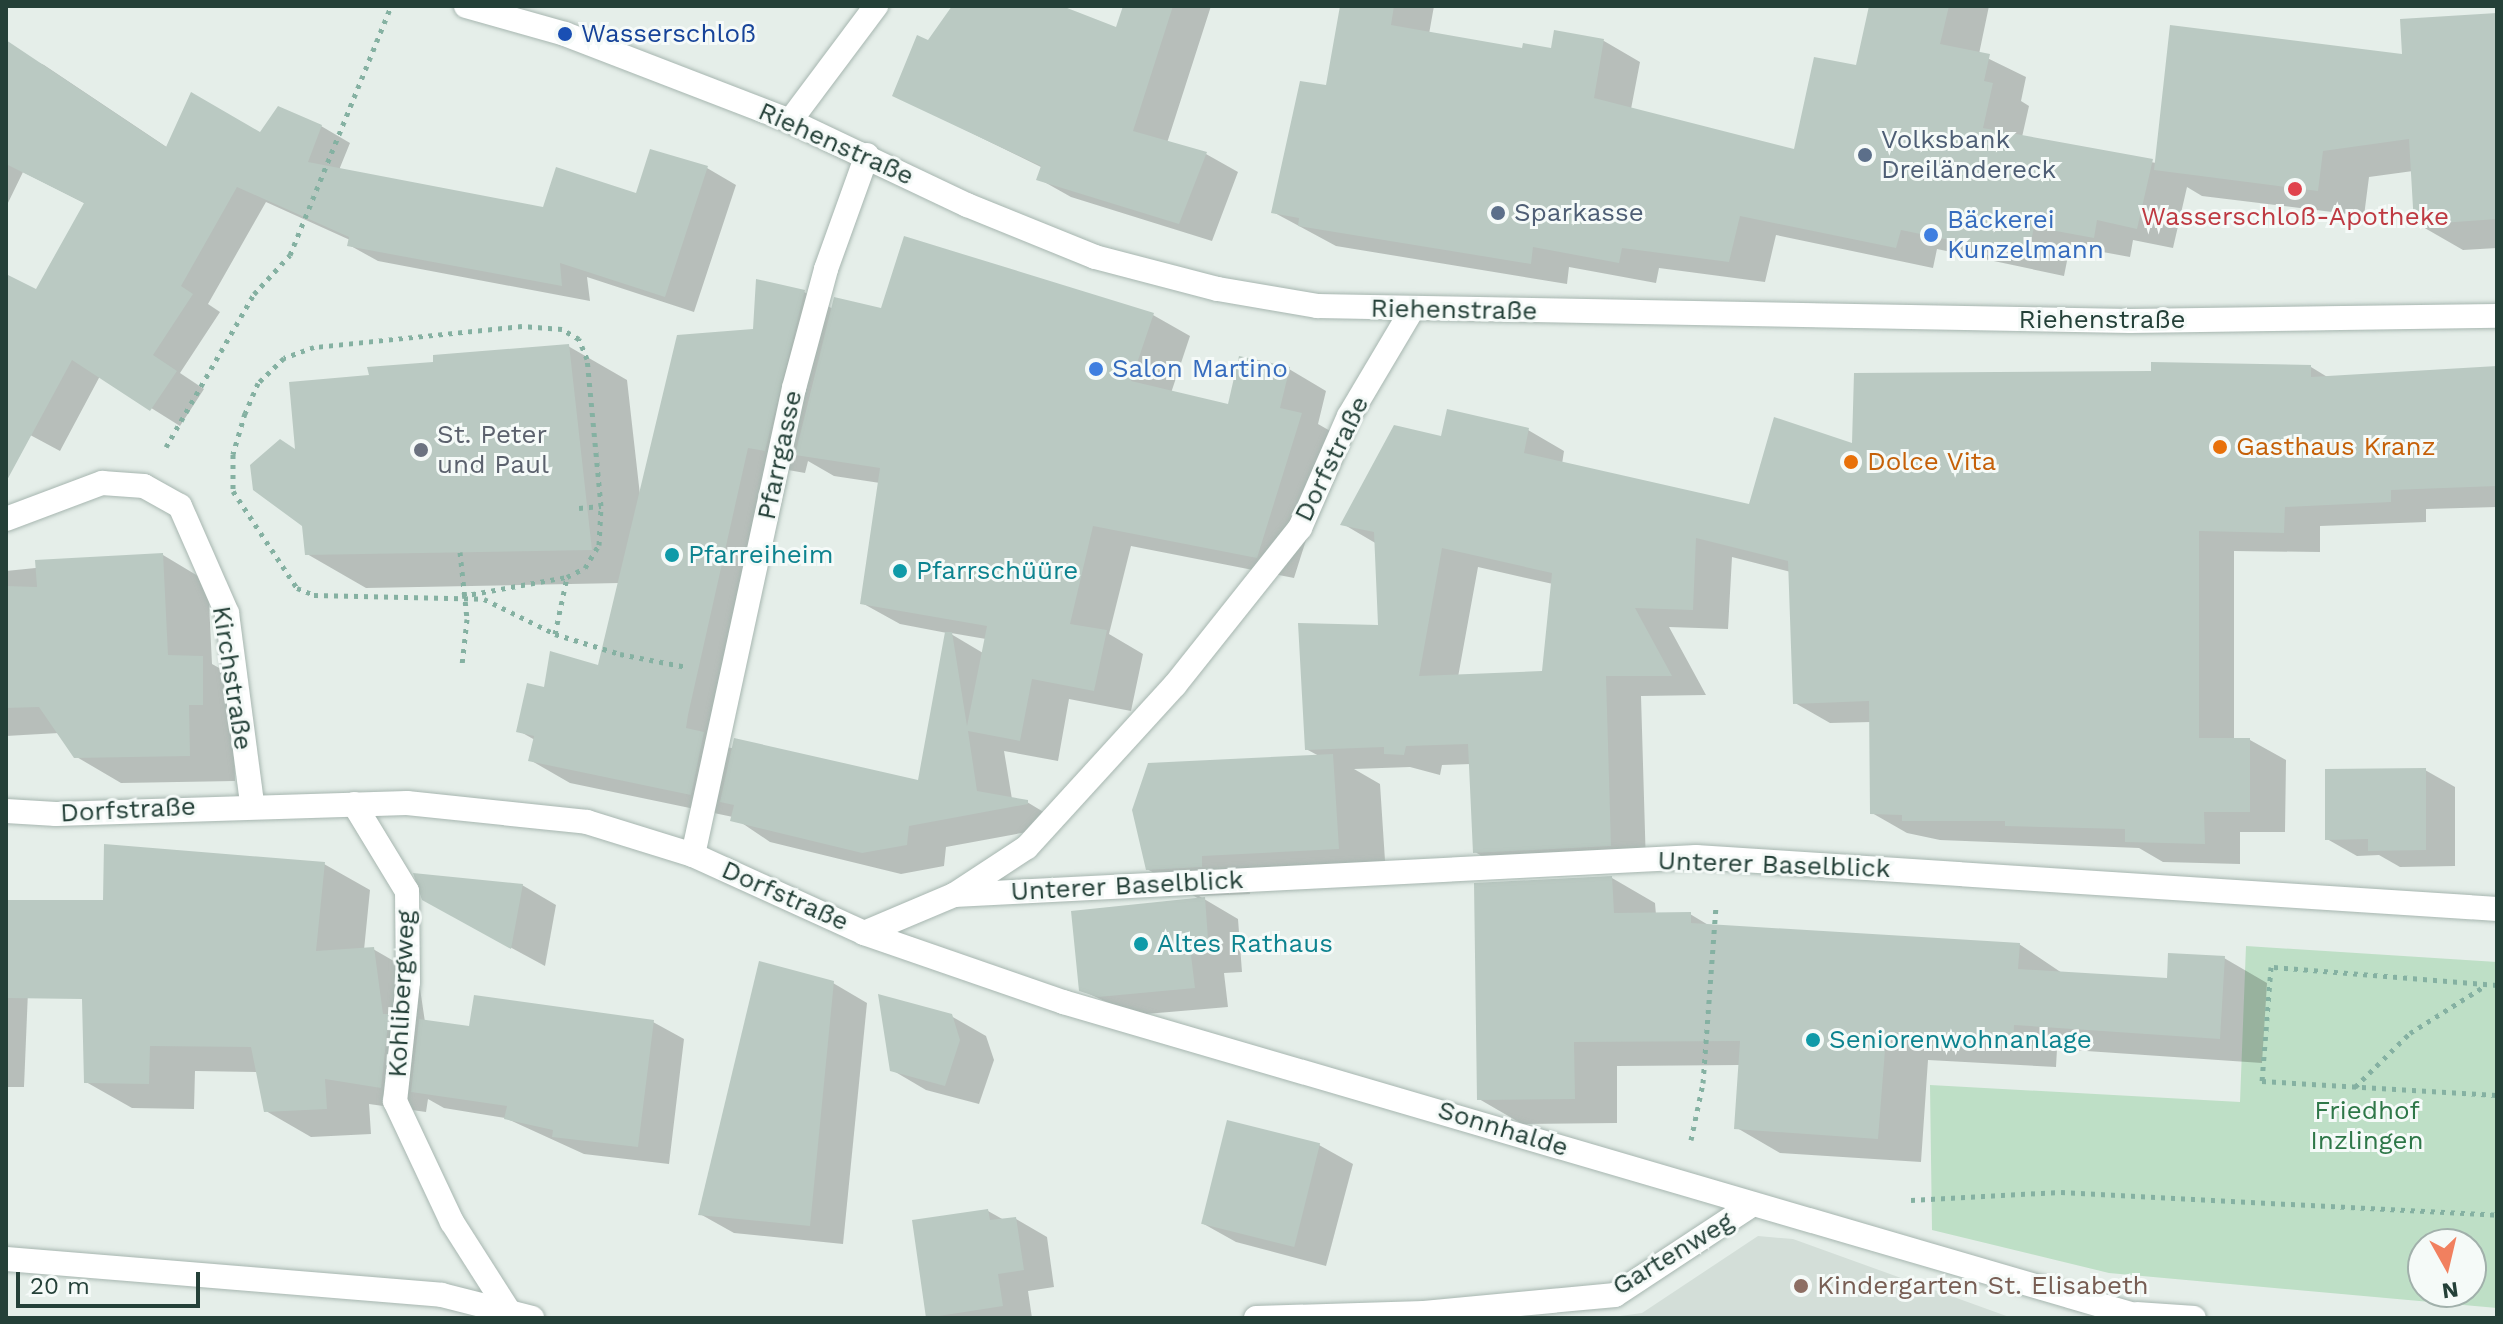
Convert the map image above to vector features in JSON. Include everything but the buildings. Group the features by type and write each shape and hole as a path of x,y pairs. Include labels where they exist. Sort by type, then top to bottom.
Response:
{"street":[{"name":"Riehenstraße","path":"466,6 565,34 790,121 967,205 1095,257 1218,289 1317,306 2130,321 2497,316"},
{"path":"790,121 876,6"},
{"name":"Pfarrgasse","path":"693,855 794,388 826,269 867,155"},
{"name":"Dorfstraße","path":"6,811 56,814 252,804 407,803 587,822 693,855 864,933 954,895 1027,847 1175,685 1300,528 1349,416 1412,310"},
{"name":"Kirchstraße","path":"6,519 102,483 144,486 180,506 227,613 252,804"},
{"name":"Kohlibergweg","path":"354,804 407,891 408,982 395,1101 452,1222 521,1315"},
{"name":"Unterer Baselblick","path":"954,895 1719,859 2497,909"},
{"name":"Sonnhalde","path":"864,933 1063,1002 1753,1204 2140,1316 2194,1318"},
{"name":"Gartenweg","path":"1256,1318 1424,1313 1615,1295 1753,1204"},
{"path":"6,1259 442,1295 521,1315"}],"path":[{"path":"144,486 254,294 290,255 391,6"},
{"path":"462,596 567,577 585,568 599,545 601,506 587,359 579,339 562,329 522,326 314,347 284,358 258,383 245,413 233,454 233,491 297,588 314,595 462,596 484,599 555,634 620,654 733,676"},
{"path":"579,508 601,506"},
{"path":"460,552 462,596 467,619 462,665"},
{"path":"555,634 567,577"},
{"path":"1681,1183 1703,1083 1719,859"},
{"path":"2497,985 2271,967 2262,1081 2497,1095"},
{"path":"2354,1087 2410,1033 2488,984"},
{"path":"1932,1201 2061,1192 2497,1215"}],"shaded area":[{"name":"Kindergarten St. Elisabeth","path":"1758,1236 1793,1239 2012,1318 1606,1318 1642,1313"}],"green space":[{"name":"Friedhof Inzlingen","path":"2246,946 2497,962 2497,1308 2487,1307 2487,1228 2407,1228 2407,1300 2109,1273 1932,1230 1930,1085 2240,1102"}],"place":[{"name":"Wasserschloß","path":"565,34"},
{"name":"Volksbank Dreiländereck","path":"1865,155"},
{"name":"Wasserschloß-Apotheke","path":"2295,189"},
{"name":"Sparkasse","path":"1498,213"},
{"name":"Bäckerei Kunzelmann","path":"1931,235"},
{"name":"Salon Martino","path":"1096,369"},
{"name":"Gasthaus Kranz","path":"2220,447"},
{"name":"St. Peter und Paul","path":"421,450"},
{"name":"Dolce Vita","path":"1851,462"},
{"name":"Pfarreiheim","path":"672,555"},
{"name":"Pfarrschüüre","path":"900,571"},
{"name":"Altes Rathaus","path":"1141,944"},
{"name":"Seniorenwohnanlage","path":"1813,1040"},
{"name":"Kindergarten St. Elisabeth","path":"1801,1286"}]}
